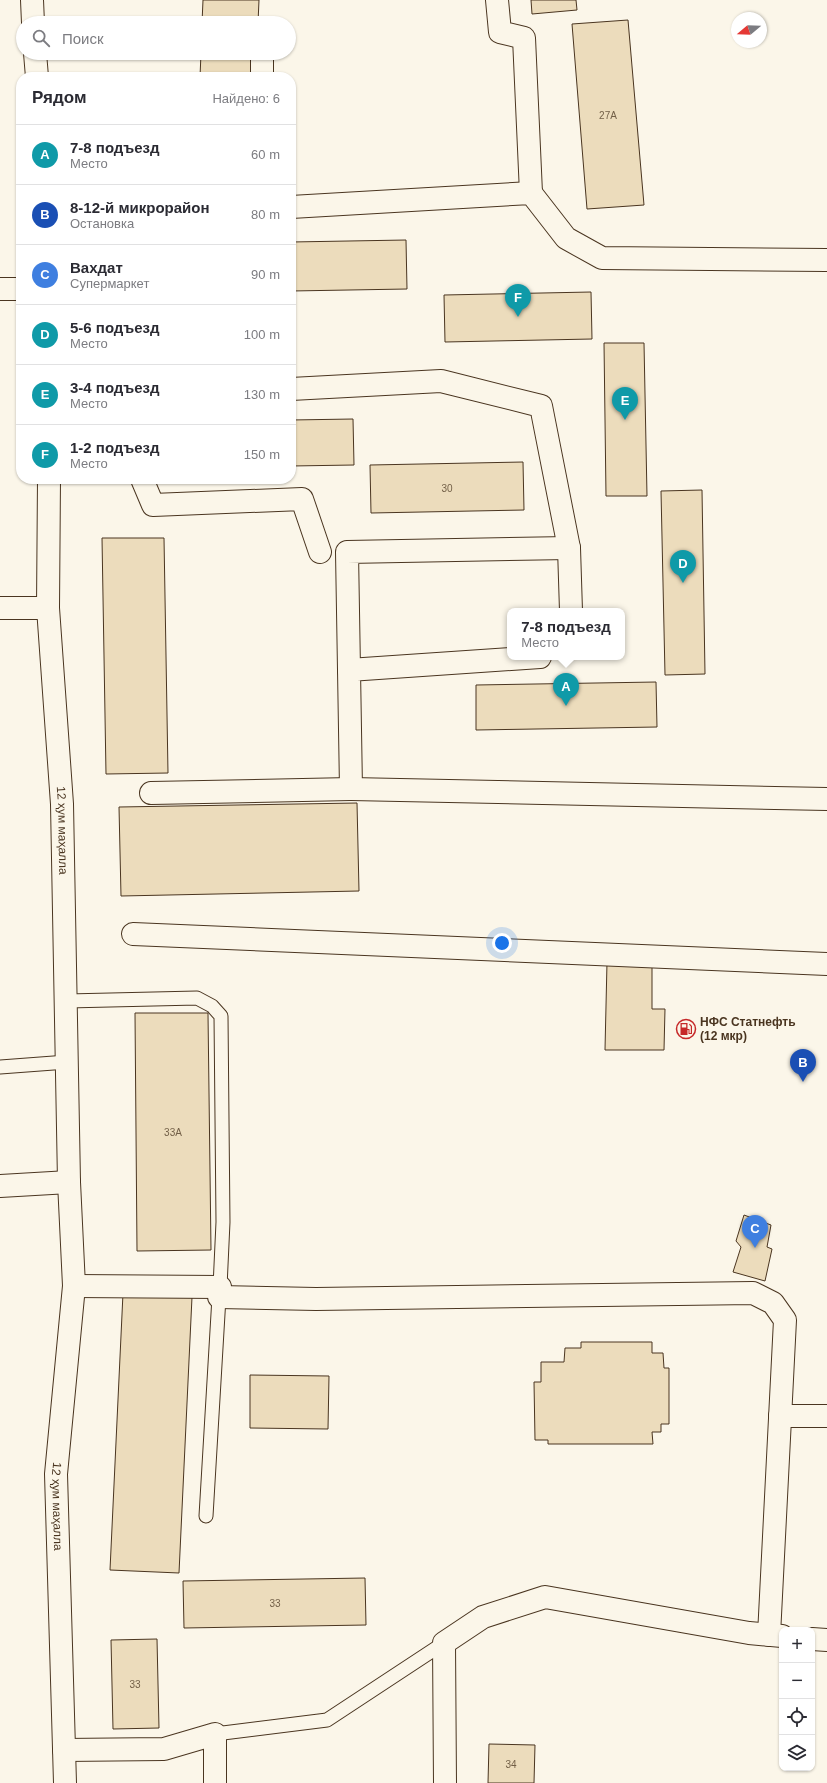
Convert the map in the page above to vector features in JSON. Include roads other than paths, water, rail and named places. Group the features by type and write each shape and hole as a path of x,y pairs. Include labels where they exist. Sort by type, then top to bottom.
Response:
{"street":[{"path":"32,0 33,16"},
{"path":"496,0 500,32 524,38 531,194 566,238 602,258 827,260"},
{"path":"36,60 37,72"},
{"path":"262,60 262,72"},
{"path":"296,207 531,194"},
{"path":"0,289 16,289"},
{"path":"296,389 441,381 541,406 569,548 571,608"},
{"name":"12 ҳум маҳалла","path":"49,484 48,608 62,804 69,1182 74,1286 56,1474 65,1783"},
{"path":"144,484 152,505 302,499 320,552"},
{"path":"351,789 348,552 569,548"},
{"path":"0,608 48,608"},
{"path":"349,670 507,659"},
{"path":"152,793 351,789 827,798"},
{"path":"133,934 827,964"},
{"path":"0,1186 69,1182"},
{"path":"74,1286 220,1292 316,1300 753,1293 773,1303 785,1320 780,1416 776,1635 749,1633 545,1597 483,1617 444,1643 446,1783"},
{"path":"780,1416 827,1416"},
{"path":"815,1639 827,1640"},
{"path":"64,1750 164,1750 215,1734 215,1783"}],"lane":[{"path":"66,1001 197,998 212,1006 221,1016 223,1222 206,1516"},
{"path":"0,1067 67,1062"},
{"path":"215,1734 327,1720 444,1643"}],"place":[{"name":"1-2 подъезд","path":"518,317"},
{"name":"3-4 подъезд","path":"625,420"},
{"name":"5-6 подъезд","path":"683,583"},
{"name":"7-8 подъезд","path":"566,706"},
{"name":"НФС Статнефть (12 мкр)","path":"686,1029"},
{"name":"8-12-й микрорайон","path":"803,1082"},
{"name":"Вахдат","path":"755,1248"}]}
